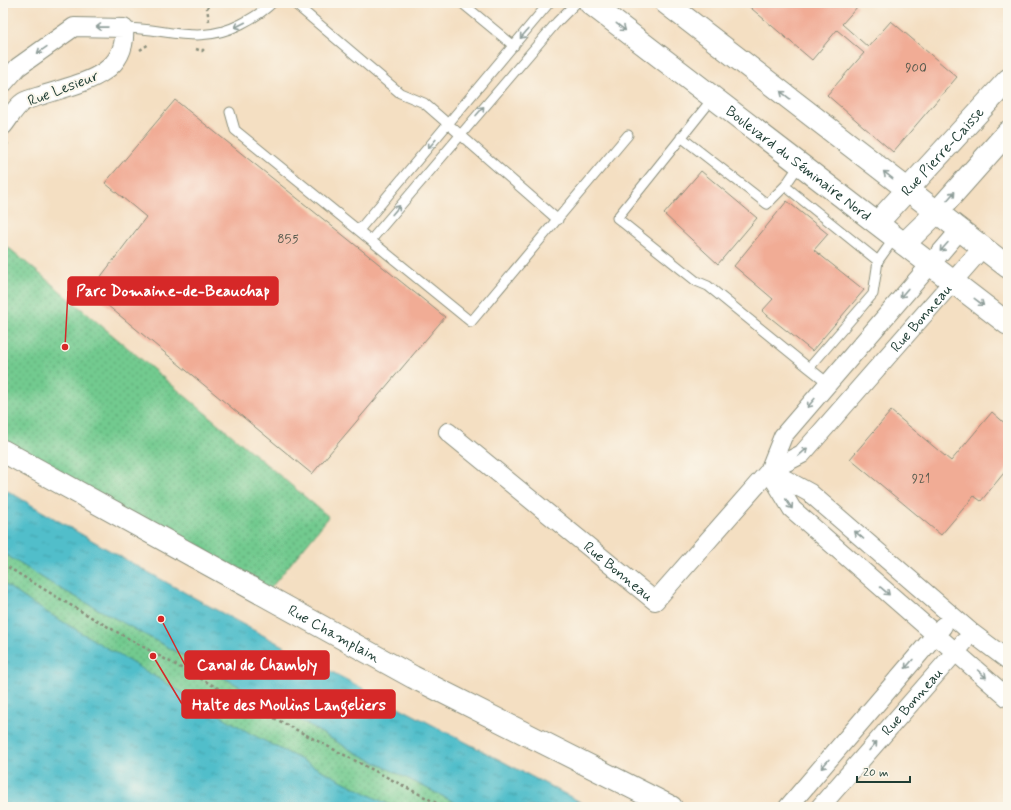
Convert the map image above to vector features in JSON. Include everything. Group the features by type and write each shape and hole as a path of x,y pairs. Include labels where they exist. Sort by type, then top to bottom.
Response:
{"street":[{"name":"Boulevard du Séminaire Nord","path":"590,3 1008,324"},
{"path":"666,3 1008,267"},
{"path":"3,84 18,67 74,27 124,28"},
{"name":"Rue Lesieur","path":"3,126 23,102 98,77 110,69 122,51 125,38 124,28"},
{"name":"Rue Pierre-Caisse","path":"876,223 1008,80"},
{"path":"899,241 937,212 1008,132"},
{"name":"Rue Bonneau","path":"448,432 655,601 769,471 783,436 929,264 960,230"},
{"name":"Rue Bonneau","path":"769,471 802,454 952,281 983,248"},
{"path":"833,377 859,389"},
{"name":"Rue Champlain","path":"3,451 413,677 671,807"},
{"path":"769,471 810,493 972,633 1008,660"},
{"path":"769,471 792,509 1008,698"},
{"path":"860,569 875,549"},
{"name":"Rue Bonneau","path":"788,807 952,615"},
{"name":"Rue Bonneau","path":"820,807 972,633"}],"lane":[{"path":"124,28 203,36 226,32 255,17 272,3"},
{"path":"294,3 400,93 424,103 558,220"},
{"path":"462,3 514,46"},
{"path":"358,230 549,3"},
{"path":"371,240 460,134 557,22 576,3"},
{"path":"713,98 617,218 696,281 708,286 809,368 833,377"},
{"path":"230,112 235,130 471,322 628,135"},
{"path":"681,137 767,204 785,186 800,164"},
{"path":"785,186 878,261"},
{"path":"809,368 873,294 878,261 899,241"}],"path":[{"path":"3,564 55,596 303,735 444,807"}],"green space":[{"path":"3,243 329,517 264,596 3,451"},
{"path":"3,553 54,585 281,709 349,749 464,807 393,807 253,735 33,604 3,583"}],"water":[{"path":"3,488 148,572 294,652 590,807 464,807 349,749 281,709 54,585 3,553"},
{"path":"3,583 33,604 253,735 393,807 3,807"}],"building":[{"path":"745,3 854,3 858,6 842,24 868,47 891,21 957,77 893,152 827,95 864,53 837,30 812,60"},
{"path":"175,100 445,317 312,474 90,291 146,217 105,183"},
{"path":"701,171 757,218 718,264 664,214"},
{"path":"787,201 828,234 814,250 864,290 812,351 762,311 773,299 734,266"},
{"path":"891,411 951,461 992,412 1008,426 1008,468 981,501 974,496 941,535 850,459"}],"place":[{"name":"Parc Domaine-de-Beauchap","path":"65,347"},
{"name":"Canal de Chambly","path":"161,619"},
{"name":"Halte des Moulins Langeliers","path":"153,656"}]}
